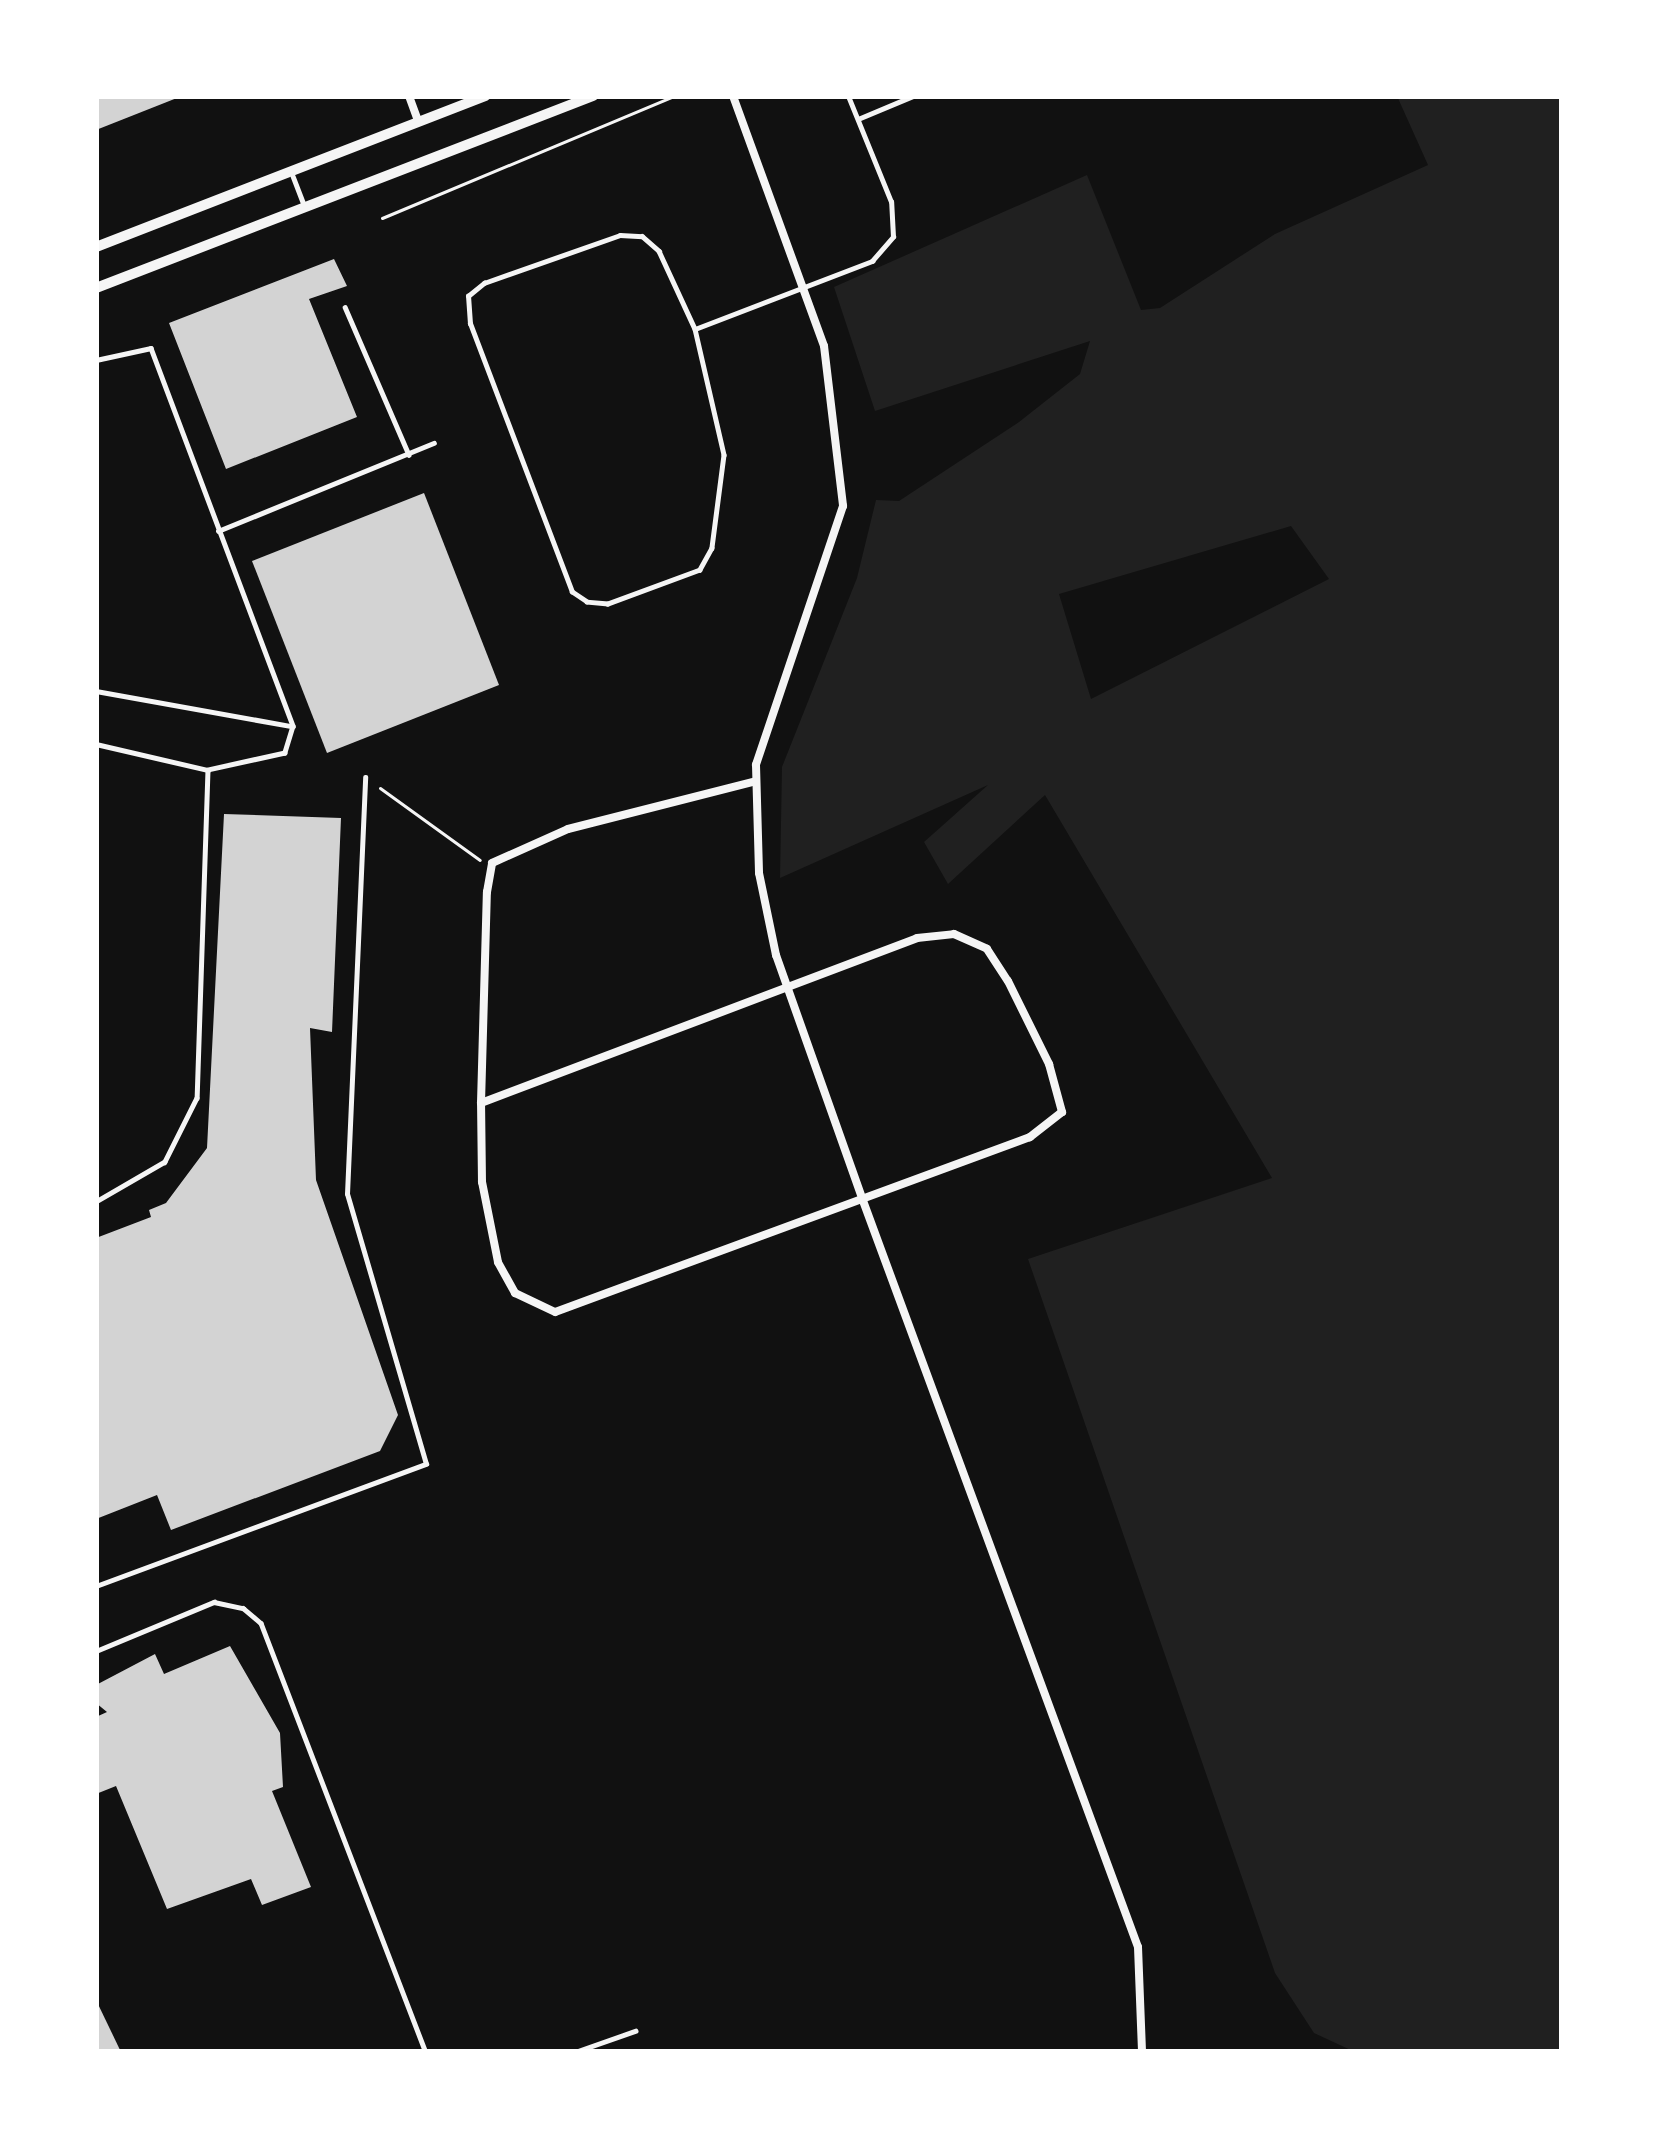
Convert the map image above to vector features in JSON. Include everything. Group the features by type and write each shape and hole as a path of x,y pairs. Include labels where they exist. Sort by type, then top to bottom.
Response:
{"street":[{"path":"409,96 418,121"},
{"path":"96,247 486,96"},
{"path":"96,288 593,96"},
{"path":"734,96 802,284 838,414 843,506 756,781 759,872 789,992 1138,1947 1140,2052"},
{"path":"481,1102 789,992 917,938 954,934 987,949 1049,1064 1062,1112 1030,1137 543,1312 515,1293 499,1262 482,1182 481,1102 491,868 509,849 568,829 756,781"}],"lane":[{"path":"695,329 802,284 872,261 892,237 891,202 848,96"},
{"path":"857,118 913,96"},
{"path":"291,171 306,210"},
{"path":"620,235 642,236 659,251 695,329 724,455 712,548 700,570 608,604 587,602 572,592 470,324 469,296 484,283 620,235"},
{"path":"344,307 409,455"},
{"path":"96,360 151,348 293,726 285,753 208,770 96,744"},
{"path":"218,531 434,443"},
{"path":"96,691 293,726"},
{"path":"96,1202 165,1162 197,1098 208,770"},
{"path":"96,1586 426,1464 347,1194 365,777"},
{"path":"96,1651 214,1602 243,1609 260,1623 426,2052"},
{"path":"575,2052 634,2031"}],"path":[{"path":"382,218 673,96"},
{"path":"365,777 491,868"}],"shaded area":[{"path":"1397,96 1562,96 1562,2052 1355,2052 1314,2033 1275,1973 1028,1259 1272,1178 1045,795 948,884 924,842 988,785 780,878 782,767 857,578 876,500 899,501 1019,422 1080,374 1090,341 875,411 834,287 1087,175 1141,310 1160,308 1275,234 1428,165","holes":["1291,526 1329,579 1091,699 1059,594"]}],"building":[{"path":"96,96 182,96 96,130"},
{"path":"334,259 347,286 309,299 357,417 226,469 169,323"},
{"path":"424,493 499,685 327,753 252,561"},
{"path":"224,814 341,818 332,1032 310,1028 316,1180 398,1415 380,1451 171,1530 157,1495 96,1519 96,1238 151,1217 149,1210 166,1203 207,1148"},
{"path":"230,1646 280,1733 283,1787 272,1791 311,1887 262,1905 251,1879 167,1909 116,1786 96,1794 96,1717 107,1712 96,1703 96,1685 155,1654 164,1674"},
{"path":"96,2000 121,2052 96,2052"}]}
